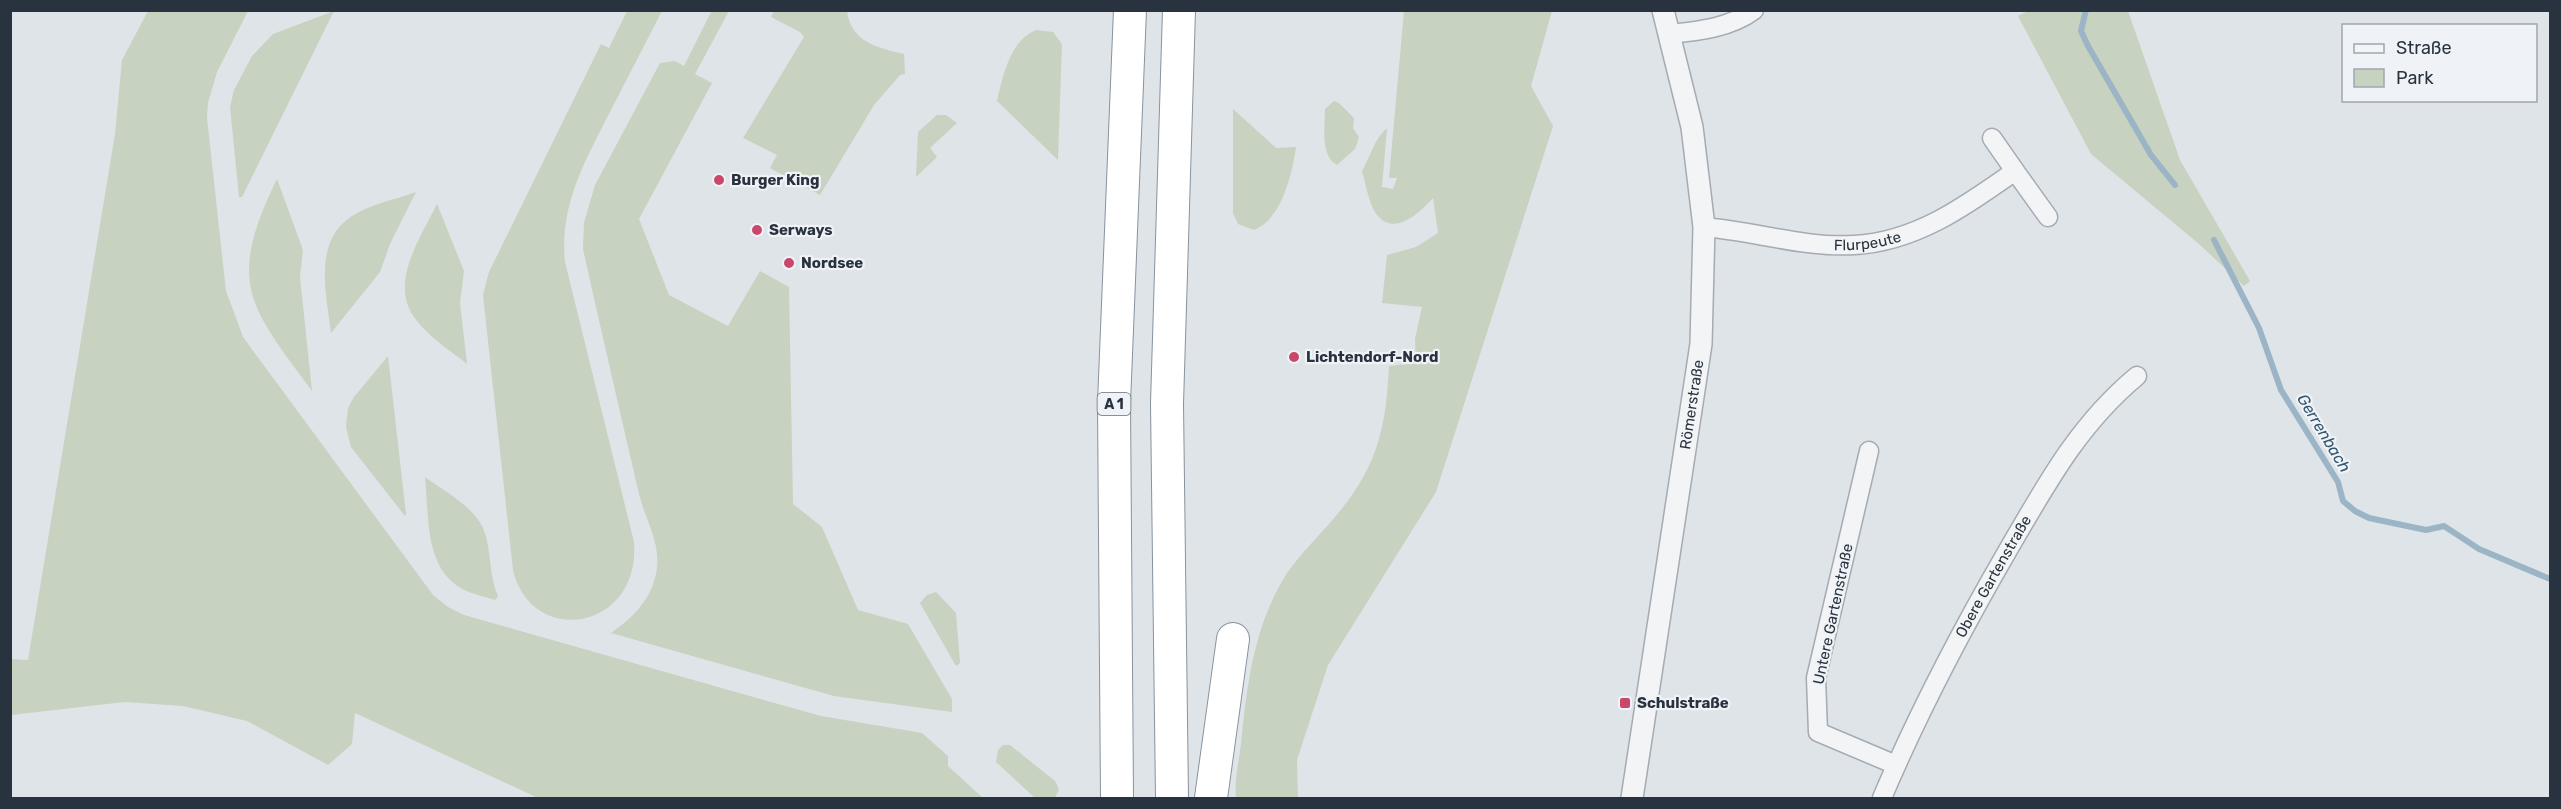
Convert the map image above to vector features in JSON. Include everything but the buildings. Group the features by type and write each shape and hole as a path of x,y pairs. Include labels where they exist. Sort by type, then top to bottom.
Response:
{"highway":[{"name":"A 1","path":"1117,798 1114,403 1130,10"},
{"path":"1172,798 1167,404 1179,10"},
{"path":"1211,798 1233,639"}],"street":[{"name":"Römerstraße","path":"1632,798 1636,757 1686,454 1701,344 1704,227 1692,127 1663,10"},
{"path":"1669,34 1707,29 1745,17 1754,10"},
{"path":"1992,138 2048,218"},
{"name":"Flurpeute","path":"1704,227 1799,241 1854,245 1899,237 1935,223 2015,171"},
{"name":"Obere Gartenstraße","path":"1882,798 1964,625 2056,467 2106,401 2137,376"},
{"name":"Untere Gartenstraße","path":"1869,451 1816,678 1818,732 1896,765"}],"green space":[{"path":"712,10 729,11 695,74 712,83 639,219 669,295 728,326 760,271 789,287 793,504 822,527 858,610 908,624 952,699 952,712 834,696 611,633 635,613 647,598 655,579 657,558 654,539 639,494 583,249 584,223 595,185 660,63 675,61 684,66"},
{"path":"148,11 248,11 217,72 208,103 207,118 226,291 243,337 433,595 448,607 464,615 771,702 821,716 922,733 948,756 948,766 983,798 538,798 355,713 352,744 328,765 247,721 183,706 125,702 11,715 11,659 28,660 115,134 122,60"},
{"path":"334,11 242,197 239,197 230,107 234,90 252,56 273,34"},
{"path":"627,11 662,11 576,183 566,221 564,241 565,262 634,542 632,572 621,595 604,610 583,619 561,619 541,611 524,595 513,570 483,295 489,272 601,44 609,48"},
{"path":"774,11 847,11 854,30 860,37 876,46 904,54 905,74 900,75 874,105 820,195 770,168 777,155 743,138 804,37 800,32 771,17"},
{"path":"1404,11 1552,11 1531,86 1553,126 1436,492 1328,665 1297,760 1298,798 1236,798 1236,778 1249,677 1267,613 1287,573 1349,499 1370,464 1382,429 1389,366 1416,363 1415,339 1422,307 1382,303 1387,255 1416,247 1438,233 1433,198 1416,215 1400,223 1385,222 1372,207 1362,171 1376,143 1387,128 1382,187 1393,189 1397,178 1389,178"},
{"path":"2028,11 2128,11 2180,160 2250,281 2244,286 2199,244 2091,154 2018,16"},
{"path":"1036,30 1053,32 1062,44 1058,160 997,101 1005,70 1014,50 1027,35"},
{"path":"1334,101 1354,118 1353,128 1359,137 1355,149 1337,165 1328,155 1325,140 1325,109"},
{"path":"1233,109 1276,148 1296,147 1292,170 1279,206 1264,224 1254,230 1238,224 1233,213"},
{"path":"937,115 946,115 957,123 930,148 937,157 916,177 918,132"},
{"path":"277,179 303,250 300,277 312,391 273,337 260,314 252,292 249,269 252,244 261,214"},
{"path":"416,192 390,244 380,272 331,333 325,272 330,243 337,230 348,219 363,210"},
{"path":"437,204 464,271 460,303 467,364 422,327 409,307 405,292 409,262"},
{"path":"388,356 405,516 351,447 346,427 348,408 354,397"},
{"path":"425,477 471,511 482,526 498,596 495,600 460,588 446,575 438,563 430,535"},
{"path":"936,592 956,613 960,663 956,666 920,603 927,595"},
{"path":"1003,745 1010,745 1055,781 1059,789 1055,798 1035,798 996,762 998,750"}],"waterway":[{"name":"Gerrenbach","path":"2086,10 2081,31 2088,46 2151,155 2175,185"},
{"name":"Gerrenbach","path":"2214,240 2259,328 2281,390 2338,482 2343,501 2355,511 2369,518 2426,530 2444,526 2479,549 2550,579"}],"place":[{"name":"Burger King","path":"719,180"},
{"name":"Serways","path":"757,230"},
{"name":"Nordsee","path":"789,263"},
{"name":"Lichtendorf-Nord","path":"1294,357"},
{"name":"Schulstraße","path":"1625,703"}]}
